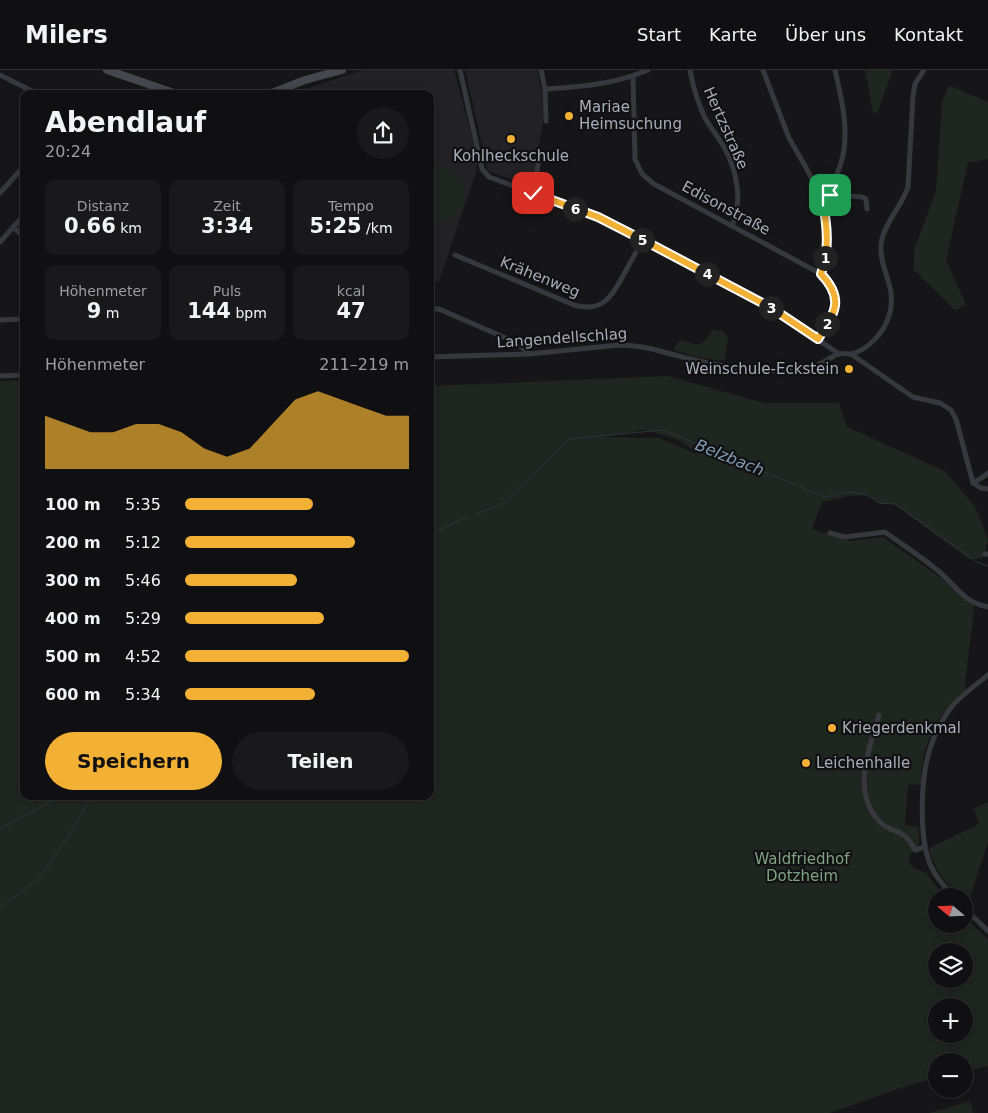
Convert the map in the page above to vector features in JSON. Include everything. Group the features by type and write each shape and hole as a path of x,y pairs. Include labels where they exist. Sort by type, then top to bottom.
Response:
{"street":[{"path":"110,70 166,90"},
{"path":"279,90 305,80 342,70"},
{"path":"460,70 482,169 488,177 598,217 770,307 839,354 851,354 875,339 885,326 889,315 892,293 882,259 881,243 883,235 905,197 908,187 913,96 915,84 924,70"},
{"path":"541,70 545,88 546,121"},
{"path":"545,88 586,86 634,77 648,70"},
{"name":"Hertzstraße","path":"690,70 703,112 711,129 725,148 734,172 738,200 736,219 732,226"},
{"path":"762,70 789,138 822,195 826,233 825,258 821,274"},
{"path":"822,195 835,180 844,148 843,108 836,70"},
{"path":"0,75 30,90"},
{"name":"Edisonstraße","path":"634,77 635,159 642,174 654,184 821,274 833,289 836,299 835,309 831,318 818,339"},
{"path":"533,193 539,159"},
{"path":"0,193 20,170"},
{"path":"822,195 862,197 866,199 867,209"},
{"path":"0,242 20,219"},
{"path":"13,227 20,233"},
{"name":"Krähenweg","path":"455,255 574,305 588,308 600,304 614,292 643,240"},
{"path":"434,308 517,343 530,354"},
{"path":"0,320 20,318"},
{"name":"Langendellschlag","path":"434,357 530,354 632,345 723,365 787,370 813,367 839,354"},
{"path":"851,354 913,397 940,403 951,410 956,419 973,483 981,488 988,489"},
{"path":"0,376 20,375"},
{"path":"973,483 984,478 988,473"},
{"path":"830,533 845,537 885,532 944,576 958,592 976,604 988,607"},
{"path":"946,888 932,868 926,847 923,815 927,760 941,723 954,704 988,675"},
{"path":"879,715 866,768 864,792 880,822 887,828 907,838 915,850 926,847"},
{"path":"973,917 988,931"}],"shaded area":[{"path":"363,70 454,70 478,160 475,175 439,282 434,282 434,90 302,90"},
{"name":"Kohlheckschule","path":"465,70 537,70 542,94 543,122 532,186 488,171"}],"green space":[{"path":"865,70 893,70 877,113 873,113"},
{"path":"949,85 988,102 988,159 968,163 946,260 966,305 955,310 914,270 914,250 936,191 942,102"},
{"path":"434,164 453,171 461,179 465,187 465,197 462,206 450,220 434,223"},
{"path":"712,330 723,331 728,337 725,361 697,357 674,350 675,345 681,340 692,344 703,343"},
{"name":"Waldfriedhof Dotzheim","path":"668,376 764,403 839,403 847,427 945,471 976,508 988,540 983,558 969,559 894,504 880,504 867,495 849,496 822,502 812,529 851,541 883,537 975,602 965,684 967,688 945,711 929,739 921,769 921,784 908,785 905,825 919,827 919,844 909,856 911,866 927,873 938,888 928,888 928,933 973,933 973,925 988,939 988,1066 973,1070 973,1053 928,1053 928,1080 830,1113 0,1113 0,381 20,380 20,800 434,800 434,386","holes":["645,430 679,440 699,455 659,438 603,437"]},
{"path":"988,802 988,841 973,889 952,888 940,874 929,848 979,824 974,808"},
{"path":"970,1101 973,1113 929,1113"}],"waterway":[{"name":"Belzbach","path":"476,514 504,503 569,439 663,430 825,497 848,492 867,495 880,503 895,504 979,563 988,566"},
{"name":"Belzbach","path":"434,532 465,518"},
{"path":"0,829 53,800"},
{"path":"0,908 38,879 69,836 89,800"}],"place":[{"name":"Mariae Heimsuchung","path":"569,116"},
{"name":"Kohlheckschule","path":"511,139"},
{"name":"Weinschule-Eckstein","path":"849,369"},
{"name":"Kriegerdenkmal","path":"832,728"},
{"name":"Leichenhalle","path":"806,763"}],"route":[{"path":"533,193 598,217 643,240 770,307 818,339 831,318 835,309 836,299 833,289 821,274 825,258 826,220 821,196 824,194 830,195"}]}
